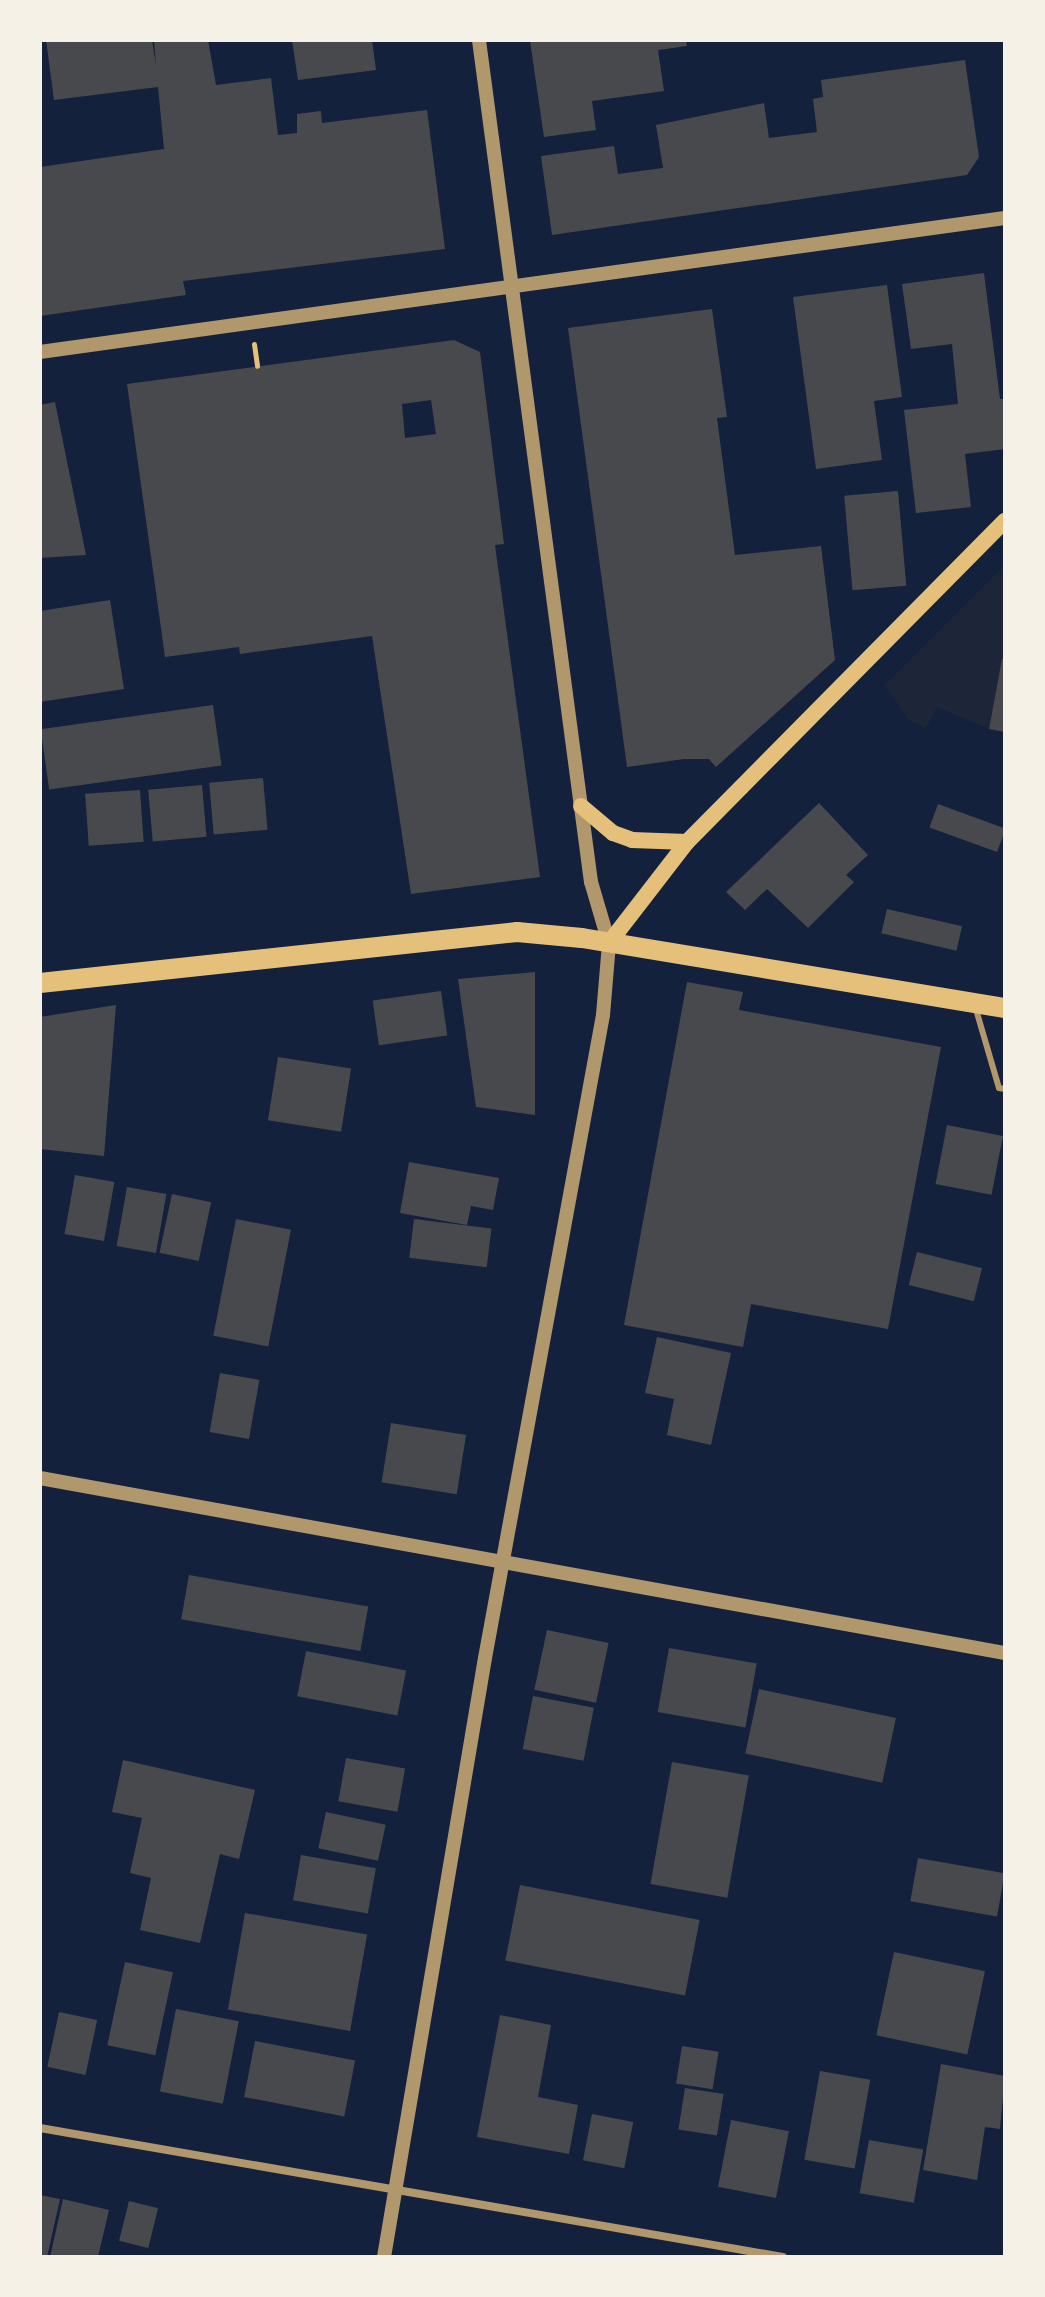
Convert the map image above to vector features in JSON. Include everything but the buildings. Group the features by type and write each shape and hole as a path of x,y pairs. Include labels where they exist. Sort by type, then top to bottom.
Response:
{"main road":[{"path":"609,943 687,842 1005,521"},
{"path":"581,806 613,833 632,840 687,842"},
{"path":"40,983 483,932 550,934 1005,1008"}],"street":[{"path":"384,2257 503,1562 603,1015 609,943 591,882 479,40"},
{"path":"40,352 1005,218"},
{"path":"40,1478 1005,1653"},
{"path":"40,2128 783,2257"}],"lane":[{"path":"974,1003 999,1088 1005,1089"}],"shaded area":[{"path":"1005,565 1005,659 989,729 937,707 926,728 909,720 885,685"}]}
